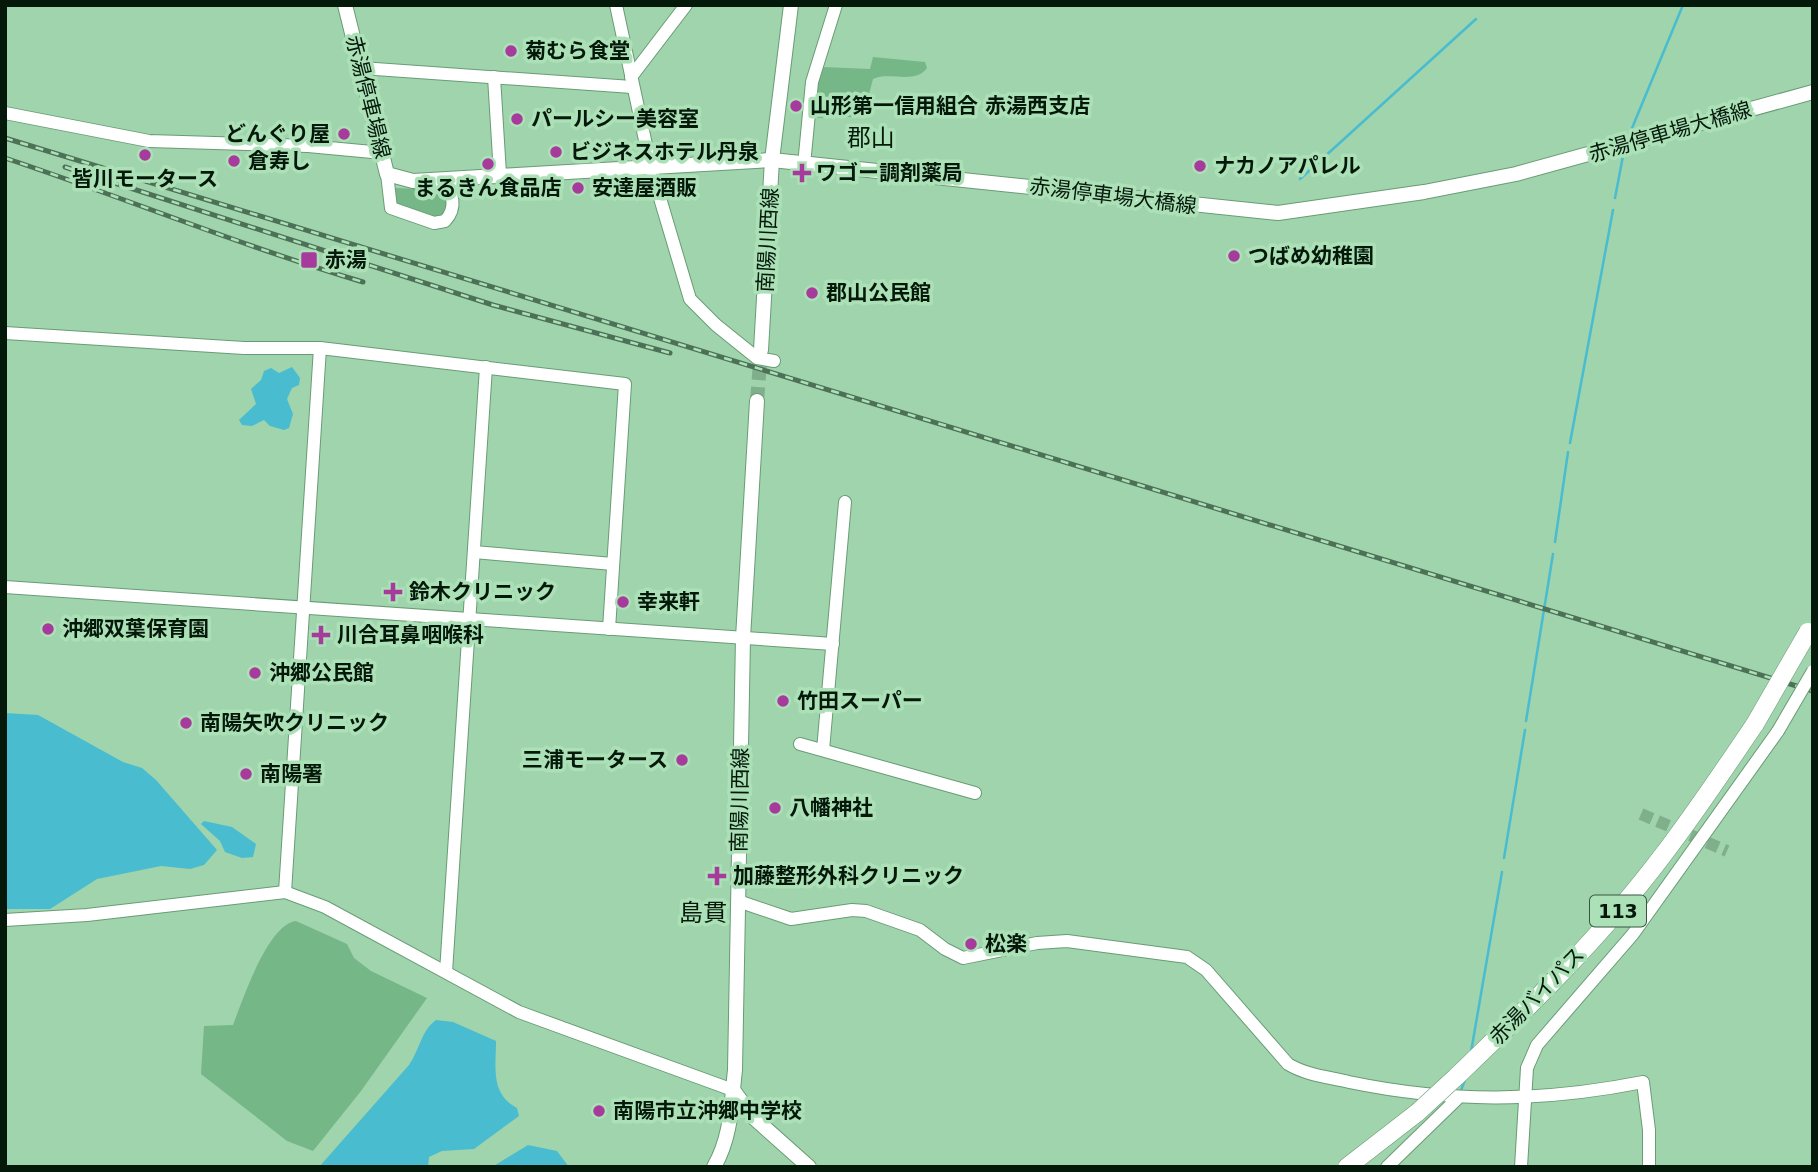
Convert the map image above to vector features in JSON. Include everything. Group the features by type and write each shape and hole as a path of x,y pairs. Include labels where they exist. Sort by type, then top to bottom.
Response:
{"highway":[{"name":"赤湯バイパス","path":"1352,1165 1418,1112 1519,1016 1615,914 1663,856 1755,724 1810,628"}],"main road":[{"name":"赤湯停車場線","path":"345,5 383,153 394,176"},
{"name":"南陽川西線","path":"761,350 772,160 791,5"},
{"name":"赤湯停車場大橋線","path":"394,176 444,179 772,160 1278,213 1424,192 1516,174 1813,92"},
{"name":"南陽川西線","path":"714,1167 729,1130 737,1023 743,638 757,401"},
{"path":"733,1090 754,1117 809,1167"}],"street":[{"path":"615,5 651,168 690,299 716,326 757,358 774,361"},
{"path":"632,82 685,5"},
{"path":"804,165 812,82 836,5"},
{"path":"361,68 494,77 632,82"},
{"path":"494,77 500,174"},
{"path":"5,113 149,141 309,146 383,153"},
{"path":"394,176 391,208 434,223 445,221 453,209 453,197 444,179"},
{"path":"5,332 244,348 320,348 625,384 609,629"},
{"path":"285,892 320,348"},
{"path":"446,972 486,367"},
{"path":"823,750 845,502"},
{"path":"474,552 612,565"},
{"path":"5,587 833,644"},
{"path":"1521,1167 1523,1098 1527,1068 1537,1045 1633,934 1778,731 1813,671"},
{"path":"800,744 975,793"},
{"path":"5,920 66,917 285,892 325,907 530,1016 733,1090"},
{"path":"738,901 791,919 852,910 866,911 920,930 945,950 963,958 1037,943 1067,941 1187,957 1206,970 1288,1064 1299,1071 1374,1087 1457,1099 1523,1098 1583,1093 1643,1082 1649,1130 1649,1167"},
{"path":"1387,1167 1457,1099"}],"green space":[{"path":"873,57 925,62 927,68 916,76 873,79 867,102 851,117 813,118 819,73 823,67 870,69"},
{"path":"395,188 442,190 447,199 445,213 434,218 394,204"},
{"path":"296,921 347,944 354,958 371,971 427,998 361,1091 313,1151 287,1141 201,1074 204,1026 233,1025 266,948 286,925"}],"water":[{"path":"292,367 300,378 299,385 292,388 287,399 293,414 289,428 284,430 270,426 264,420 252,426 242,425 239,420 256,404 251,389 261,380 264,371 271,368 279,373"},
{"path":"5,713 38,715 123,762 142,768 156,780 217,850 204,865 190,869 161,866 97,879 50,909 5,909"},
{"path":"204,821 232,827 256,844 253,857 242,858 225,852 220,841 201,824"},
{"path":"436,1020 453,1022 496,1041 498,1088 508,1102 517,1108 519,1116 474,1149 442,1151 429,1157 428,1167 319,1167 409,1065 427,1029"},
{"path":"528,1145 557,1151 569,1167 492,1167"}],"waterway":[{"path":"1630,133 1683,5"},
{"path":"1300,179 1476,19"},
{"path":"1615,198 1623,156"},
{"path":"1570,443 1613,210"},
{"path":"1555,542 1568,452"},
{"path":"1526,721 1553,554"},
{"path":"1504,858 1525,730"},
{"path":"1471,1052 1502,872"},
{"path":"1460,1093 1466,1077"}],"tunnel":[{"path":"757,401 761,350"},
{"path":"1641,814 1727,851"}],"railway":[{"path":"5,138 1813,691"},
{"path":"5,158 363,282"},
{"path":"65,167 493,305 670,353"}],"place":[{"name":"菊むら食堂","path":"511,51"},
{"name":"山形第一信用組合 赤湯西支店","path":"796,106"},
{"name":"パールシー美容室","path":"517,119"},
{"name":"どんぐり屋","path":"344,134"},
{"name":"ビジネスホテル丹泉","path":"556,152"},
{"name":"皆川モータース","path":"145,155"},
{"name":"倉寿し","path":"234,161"},
{"name":"まるきん食品店","path":"488,164"},
{"name":"ナカノアパレル","path":"1200,166"},
{"name":"ワゴー調剤薬局","path":"802,173"},
{"name":"安達屋酒販","path":"578,188"},
{"name":"つばめ幼稚園","path":"1234,256"},
{"name":"赤湯","path":"309,260"},
{"name":"郡山公民館","path":"812,293"},
{"name":"鈴木クリニック","path":"393,592"},
{"name":"幸来軒","path":"623,602"},
{"name":"沖郷双葉保育園","path":"48,629"},
{"name":"川合耳鼻咽喉科","path":"321,635"},
{"name":"沖郷公民館","path":"255,673"},
{"name":"竹田スーパー","path":"783,701"},
{"name":"南陽矢吹クリニック","path":"186,723"},
{"name":"三浦モータース","path":"682,760"},
{"name":"南陽署","path":"246,774"},
{"name":"八幡神社","path":"775,808"},
{"name":"加藤整形外科クリニック","path":"717,876"},
{"name":"松楽","path":"971,944"},
{"name":"南陽市立沖郷中学校","path":"599,1111"}],"district":[{"name":"郡山","path":"871,138"},
{"name":"島貫","path":"703,913"}]}
